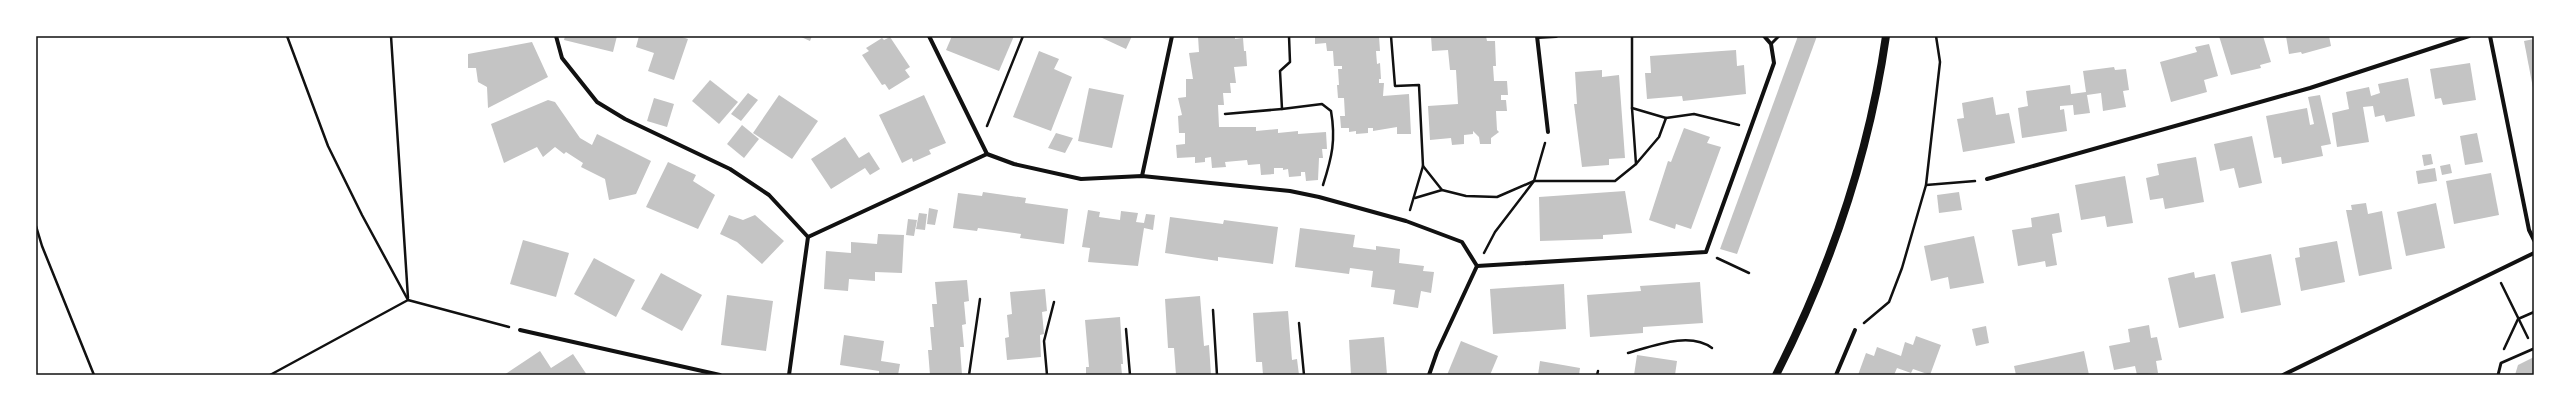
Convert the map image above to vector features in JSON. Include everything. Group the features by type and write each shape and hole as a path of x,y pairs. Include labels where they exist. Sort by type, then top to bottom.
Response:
{"main road":[{"path":"1776,375 1818,286 1848,198 1867,132 1886,36"}],"street":[{"path":"556,36 562,58 597,102 625,119 730,169 769,195 808,237"},
{"path":"929,36 987,154 1014,164 1081,179 1142,176 1290,191 1319,197 1406,221 1462,242 1477,266"},
{"path":"1142,176 1172,36"},
{"path":"1548,132 1538,36 1556,36"},
{"path":"1477,266 1706,252 1774,63 1771,44 1764,36"},
{"path":"1987,180 2310,88 2469,36"},
{"path":"2490,36 2529,230 2534,240"},
{"path":"808,237 987,154"},
{"path":"789,375 808,237"},
{"path":"2283,375 2534,253"},
{"path":"1429,375 1437,352 1477,266"},
{"path":"520,330 720,375"},
{"path":"1836,375 1855,330"}],"lane":[{"path":"1771,44 1779,36"},
{"path":"2498,375 2502,363 2533,349"}],"path":[{"path":"287,36 328,146 362,215 408,300"},
{"path":"391,36 408,300"},
{"path":"980,141 996,108 1023,36"},
{"path":"1282,109 1280,71 1290,62 1289,36"},
{"path":"1392,36 1395,86 1419,85 1423,166 1406,221"},
{"path":"1632,36 1632,108 1636,164"},
{"path":"1855,330 1889,302 1902,268 1926,185 1940,62 1936,36"},
{"path":"1225,114 1322,104 1331,111 1334,133 1332,155 1319,197"},
{"path":"1632,108 1666,118 1694,114 1750,128"},
{"path":"1414,198 1442,190 1466,196 1497,197 1534,181 1615,181 1636,164 1659,138 1666,118"},
{"path":"1477,266 1495,232 1534,181 1548,132"},
{"path":"1423,166 1442,190"},
{"path":"1926,185 1987,180"},
{"path":"36,226 42,246 94,375"},
{"path":"1706,252 1749,273"},
{"path":"2500,282 2526,336"},
{"path":"970,375 980,299"},
{"path":"270,375 408,300 520,330"},
{"path":"1047,375 1044,340 1054,302"},
{"path":"1213,310 1217,375"},
{"path":"2498,353 2504,350 2506,340 2518,319 2534,312"},
{"path":"1299,323 1304,375"},
{"path":"1126,329 1130,375"},
{"path":"1628,353 1669,342 1703,342 1712,348"},
{"path":"1597,375 1598,371"}],"building":[{"path":"565,36 617,36 613,52 564,40"},
{"path":"639,36 679,36 688,39 674,80 648,71 654,53 636,47"},
{"path":"799,36 812,36 810,41"},
{"path":"952,36 1014,36 999,71 946,50"},
{"path":"1098,36 1132,36 1126,49"},
{"path":"1198,36 1235,36 1235,39 1243,38 1244,51 1246,51 1247,66 1234,67 1236,83 1230,83 1231,93 1223,93 1224,105 1218,105 1219,127 1256,127 1256,131 1278,129 1278,133 1298,131 1298,134 1326,132 1327,149 1322,149 1323,158 1319,158 1318,180 1306,181 1305,172 1301,172 1301,176 1289,177 1288,169 1283,170 1283,168 1274,168 1274,174 1261,175 1260,164 1248,165 1247,160 1225,162 1226,167 1212,168 1211,157 1205,158 1205,162 1195,163 1195,157 1177,158 1176,145 1185,144 1185,133 1179,133 1178,116 1182,115 1178,98 1186,97 1186,79 1193,79 1189,53 1199,52"},
{"path":"1315,36 1379,36 1380,51 1376,51 1377,64 1380,63 1381,79 1379,79 1379,83 1384,83 1383,96 1409,94 1411,134 1397,134 1397,127 1373,131 1373,128 1368,128 1368,133 1356,134 1356,131 1349,132 1349,128 1341,128 1340,116 1345,116 1344,98 1338,98 1337,85 1339,85 1338,69 1342,69 1342,66 1334,66 1333,51 1327,51 1326,43 1315,44"},
{"path":"1431,36 1486,36 1487,41 1495,41 1496,66 1493,66 1494,81 1507,81 1508,95 1501,95 1501,100 1506,100 1507,111 1496,111 1497,130 1499,132 1491,138 1491,144 1480,144 1479,137 1473,131 1473,134 1464,135 1464,144 1452,145 1451,138 1430,140 1428,106 1458,104 1456,70 1450,70 1448,50 1432,51"},
{"path":"1798,36 1817,36 1737,254 1720,249"},
{"path":"2219,36 2263,36 2271,62 2260,65 2261,68 2231,75"},
{"path":"2286,36 2329,36 2331,46 2302,54 2301,52 2289,54"},
{"path":"890,37 910,67 905,70 910,77 889,90 885,84 882,85 862,55 869,51 866,48 882,38 884,40"},
{"path":"2534,39 2534,88 2533,88 2524,41"},
{"path":"532,42 548,77 488,108 487,87 478,82 476,68 468,68 468,54"},
{"path":"2209,44 2218,76 2204,80 2207,92 2171,102 2160,62 2197,52 2195,47"},
{"path":"1736,50 1737,66 1744,65 1746,94 1683,101 1682,96 1647,99 1645,73 1651,73 1650,56"},
{"path":"1039,51 1059,59 1054,69 1072,77 1051,131 1013,117"},
{"path":"2470,63 2476,100 2443,105 2441,98 2435,99 2430,69"},
{"path":"2114,67 2115,70 2126,69 2129,90 2123,91 2126,107 2103,111 2101,93 2087,95 2090,113 2074,115 2073,105 2060,106 2060,110 2064,109 2067,131 2022,138 2018,108 2028,106 2026,91 2070,85 2071,94 2086,92 2083,71"},
{"path":"1602,70 1602,77 1619,75 1625,158 1609,159 1609,165 1582,167 1574,104 1577,104 1575,72"},
{"path":"2408,78 2415,116 2386,122 2384,115 2375,117 2373,106 2363,107 2369,142 2337,147 2332,113 2349,109 2346,92 2369,87 2371,96 2380,93 2378,84"},
{"path":"710,80 738,102 719,124 692,101"},
{"path":"1089,88 1124,95 1112,148 1078,141"},
{"path":"748,93 758,100 741,121 731,114"},
{"path":"779,95 818,121 792,159 753,133"},
{"path":"924,95 946,143 929,150 931,154 913,162 912,158 902,163 879,115"},
{"path":"2320,95 2331,144 2321,146 2323,156 2282,164 2281,157 2274,158 2266,116 2307,108 2310,125 2314,124 2308,97"},
{"path":"1993,97 1996,115 2009,113 2015,143 1963,152 1957,119 1964,118 1962,103"},
{"path":"654,98 674,104 667,127 647,121"},
{"path":"548,100 555,102 580,138 592,145 597,134 651,161 636,194 609,200 605,179 581,167 583,163 566,152 564,154 555,147 543,157 537,147 504,163 491,124"},
{"path":"742,125 759,139 744,158 727,144"},
{"path":"1684,128 1710,137 1707,143 1721,147 1691,229 1676,224 1675,229 1649,220 1668,161 1671,162"},
{"path":"1056,133 1073,138 1065,153 1048,148"},
{"path":"2477,133 2483,162 2465,165 2460,136"},
{"path":"2252,136 2262,183 2239,188 2234,168 2220,171 2214,144"},
{"path":"845,137 859,158 869,152 880,169 870,175 865,168 831,189 811,159"},
{"path":"2431,154 2433,164 2424,166 2422,155"},
{"path":"2196,157 2204,202 2165,209 2163,198 2150,200 2146,178 2159,175 2157,164"},
{"path":"668,162 696,175 693,181 715,195 698,229 646,207"},
{"path":"2450,164 2452,173 2442,175 2440,166"},
{"path":"2435,168 2437,181 2418,184 2416,171"},
{"path":"2491,173 2499,215 2454,224 2446,181"},
{"path":"2125,176 2133,223 2107,227 2105,216 2081,220 2075,185"},
{"path":"1625,191 1632,233 1603,235 1603,239 1540,241 1539,197"},
{"path":"983,192 1026,198 1025,203 1068,209 1064,244 1020,238 1021,234 978,228 977,231 953,228 958,193 982,196"},
{"path":"1959,192 1962,210 1939,213 1937,195"},
{"path":"2366,203 2368,214 2382,211 2392,269 2359,276 2346,210 2352,210 2351,205"},
{"path":"2436,203 2445,248 2406,256 2397,212"},
{"path":"929,208 938,210 935,225 927,224"},
{"path":"1088,210 1100,212 1099,217 1120,220 1121,211 1138,213 1136,222 1144,223 1146,214 1155,215 1153,230 1144,228 1138,266 1088,262 1090,248 1082,247"},
{"path":"919,213 927,214 925,230 916,229"},
{"path":"2059,213 2062,232 2052,234 2057,265 2046,267 2045,261 2018,266 2012,230 2032,227 2031,218"},
{"path":"729,215 743,220 755,215 784,241 762,264 737,242 720,234"},
{"path":"1170,217 1223,224 1224,220 1278,227 1273,264 1218,257 1218,261 1165,253"},
{"path":"908,219 917,220 914,236 906,235"},
{"path":"1300,228 1355,235 1353,247 1376,250 1376,246 1400,249 1399,263 1424,266 1423,271 1434,272 1431,293 1421,291 1418,308 1393,304 1395,290 1371,287 1373,271 1350,268 1349,274 1295,267"},
{"path":"878,234 904,235 902,273 875,272 875,281 849,279 848,291 824,289 826,251 851,253 851,242 877,244"},
{"path":"1974,236 1984,283 1950,289 1948,277 1931,281 1924,246"},
{"path":"523,240 569,253 556,297 510,284"},
{"path":"2337,241 2345,282 2301,291 2295,258 2300,257 2299,248"},
{"path":"2271,254 2281,305 2241,313 2231,262"},
{"path":"594,258 635,280 616,317 574,294"},
{"path":"2194,272 2195,278 2215,274 2224,318 2179,328 2168,278"},
{"path":"661,273 702,295 682,331 641,309"},
{"path":"967,280 969,301 964,302 966,324 962,325 964,347 960,347 962,375 930,375 928,350 932,350 930,327 934,327 932,304 937,304 935,282"},
{"path":"1700,282 1703,323 1643,327 1643,333 1590,337 1587,295 1641,291 1640,286"},
{"path":"1564,284 1566,329 1493,334 1490,289"},
{"path":"1045,289 1047,311 1042,312 1044,334 1040,335 1041,357 1007,360 1005,338 1009,337 1007,315 1012,314 1010,292"},
{"path":"727,295 773,301 766,351 721,345"},
{"path":"1200,296 1204,346 1209,345 1211,375 1176,375 1174,348 1168,348 1165,299"},
{"path":"1288,311 1292,360 1297,359 1299,375 1263,375 1262,362 1256,362 1253,313"},
{"path":"1120,317 1123,364 1121,364 1122,375 1086,375 1086,367 1089,367 1085,320"},
{"path":"2149,325 2151,338 2157,337 2162,360 2156,361 2158,373 2137,375 2135,366 2114,370 2109,346 2130,342 2128,329"},
{"path":"1986,326 1989,343 1976,346 1972,329"},
{"path":"844,335 884,341 881,361 900,364 898,375 879,375 879,371 840,365"},
{"path":"1916,336 1941,345 1930,375 1913,369 1911,373 1897,368 1894,375 1858,375 1866,353 1874,356 1877,347 1901,356 1905,342 1913,345"},
{"path":"1384,337 1387,375 1351,375 1349,340"},
{"path":"1461,341 1498,356 1490,375 1447,375"},
{"path":"540,351 551,368 573,354 587,375 504,375"},
{"path":"2084,351 2089,375 2016,375 2014,366"},
{"path":"1637,355 1677,361 1675,375 1634,375"},
{"path":"2534,357 2534,375 2515,375 2518,365"},
{"path":"1540,361 1580,368 1579,375 1538,375"}]}
